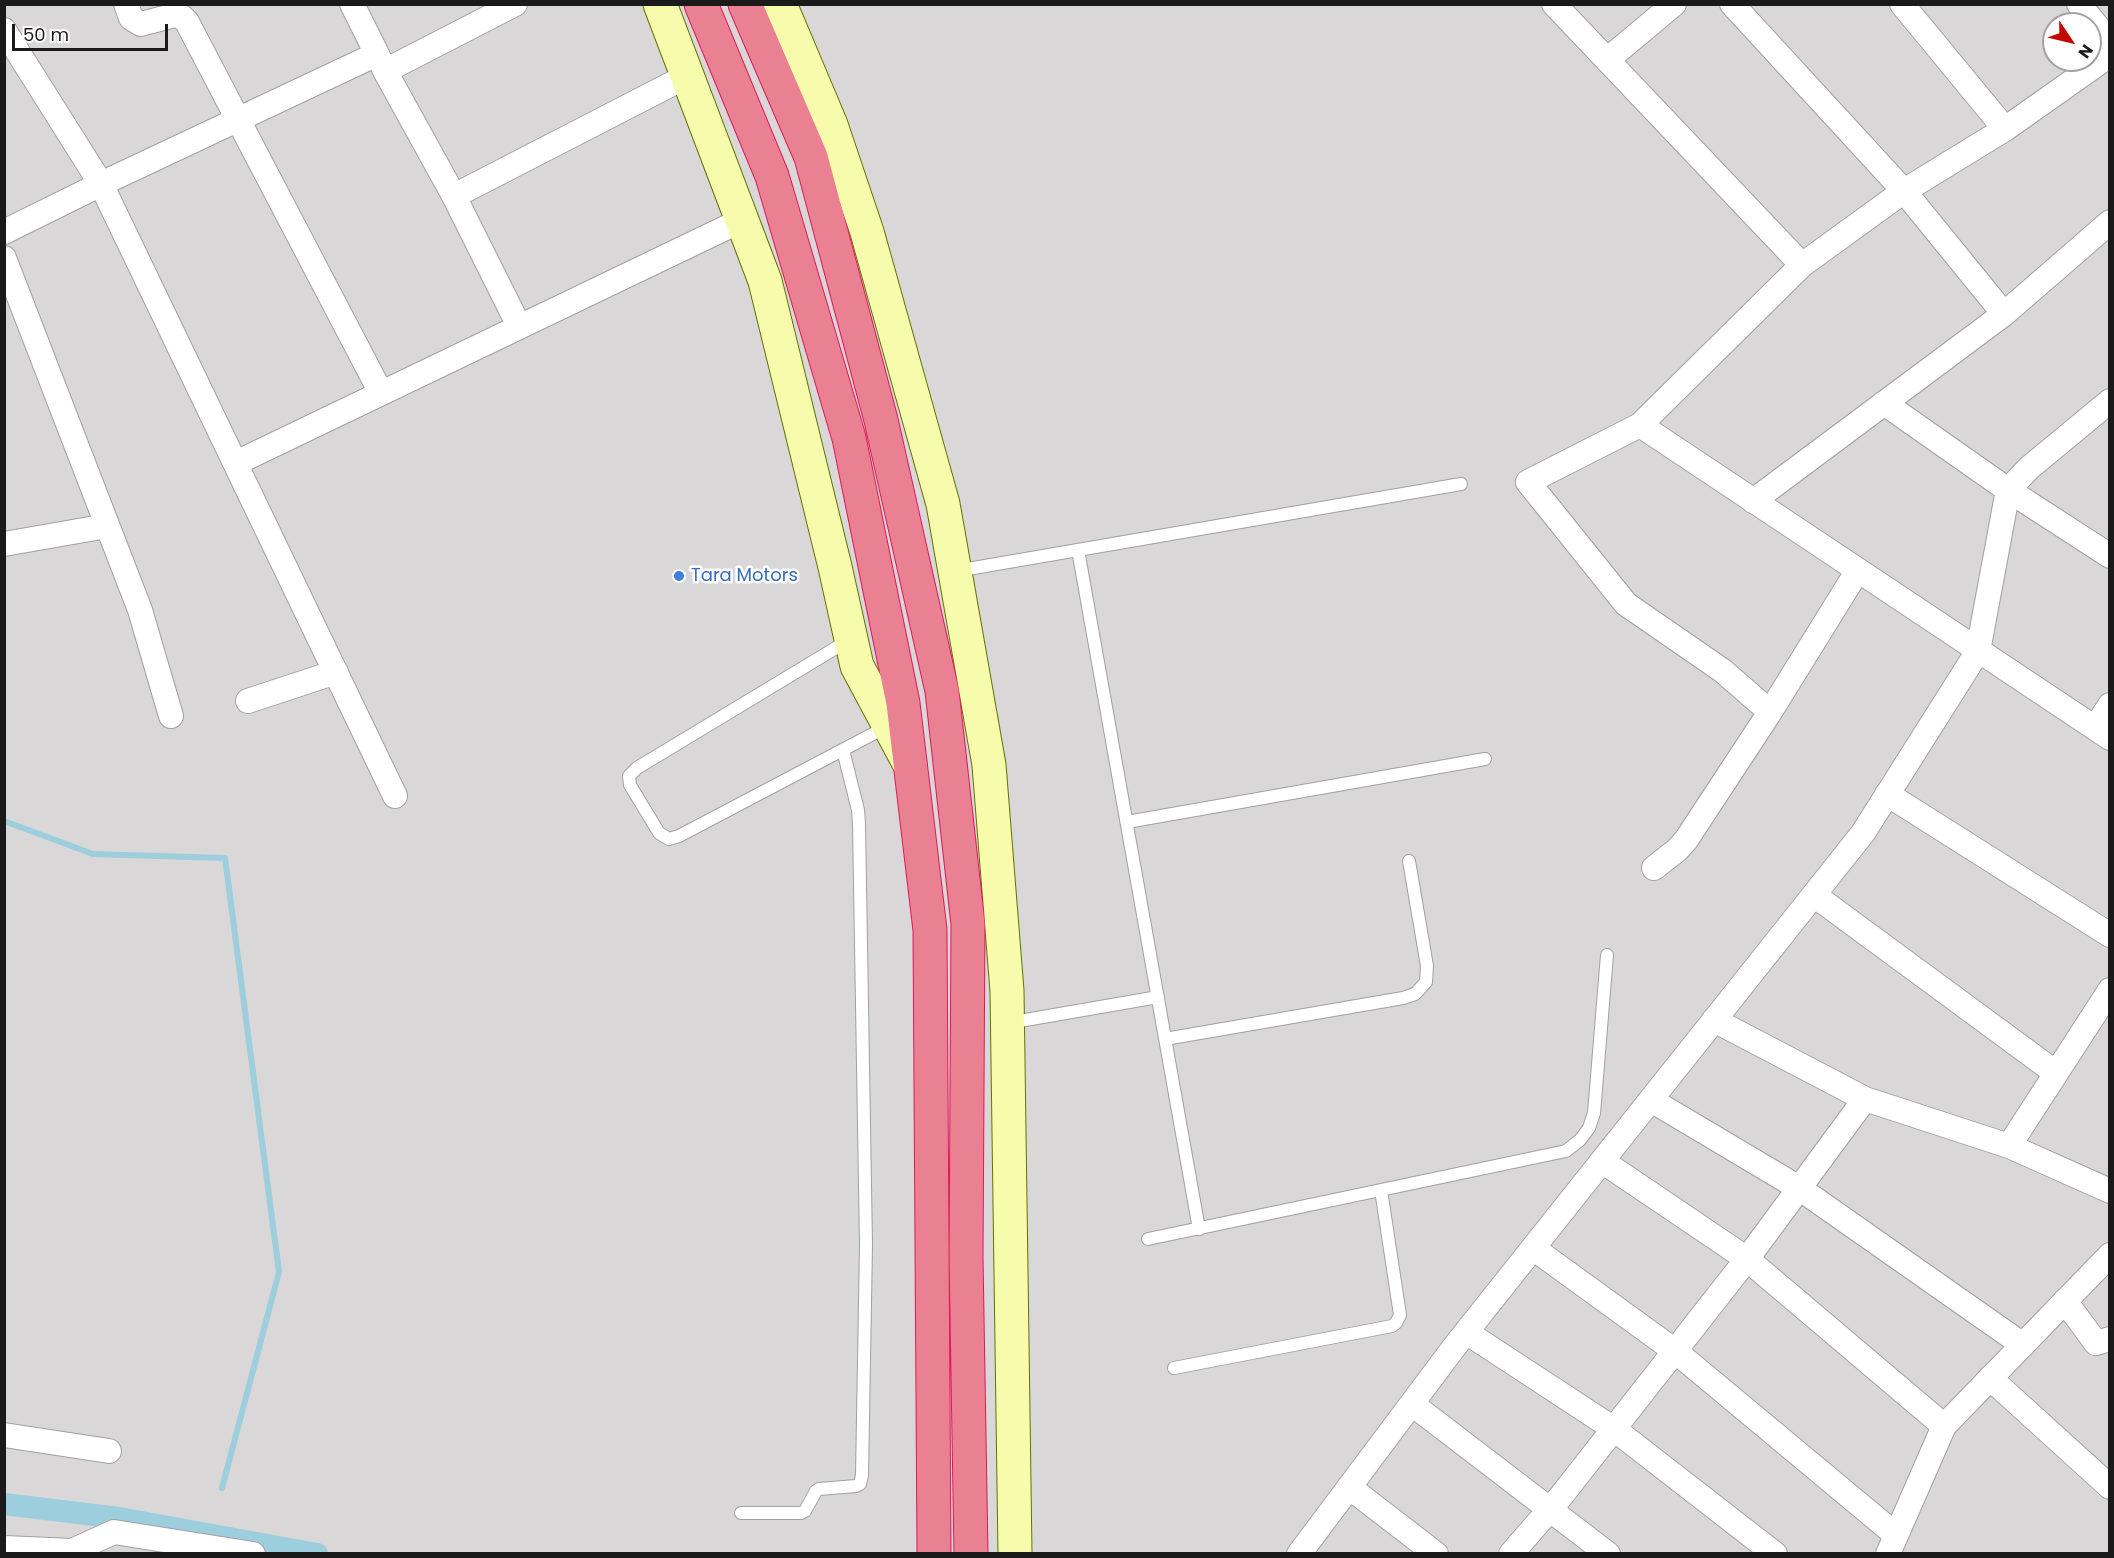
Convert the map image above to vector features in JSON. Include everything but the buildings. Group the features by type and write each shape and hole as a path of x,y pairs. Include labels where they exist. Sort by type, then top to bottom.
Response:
{"highway":[{"path":"701,4 772,176 849,438 903,703 930,930 934,1554"},
{"path":"745,4 811,157 881,420 942,692 968,924 966,1257 971,1554"}],"street":[{"path":"126,4 131,18 141,24 175,15 187,22 381,393"},
{"path":"352,4 381,63 454,195 519,326"},
{"path":"4,232 237,120 381,63 515,4"},
{"path":"660,4 765,281 857,666 910,767"},
{"path":"780,4 831,125 867,232 947,519 989,765 1007,991 1015,1554"},
{"path":"1554,4 1802,265"},
{"path":"1607,60 1674,4"},
{"path":"1732,4 1904,191 2004,314"},
{"path":"1902,4 2005,129"},
{"path":"2079,4 2109,42"},
{"path":"4,30 101,184 395,796"},
{"path":"1770,712 1723,670 1626,604 1528,482 1640,426 1802,265 1904,191 2005,129 2109,55"},
{"path":"454,195 687,76"},
{"path":"236,463 742,219"},
{"path":"1753,501 2004,314 2109,222"},
{"path":"4,258 140,610 171,716"},
{"path":"1299,1554 1466,1332 1863,833 1978,651 2008,490 2030,468 2109,401"},
{"path":"1884,403 2008,490 2109,556"},
{"path":"1640,426 2102,733 2109,705"},
{"path":"4,544 107,526"},
{"path":"1654,868 1686,840 1770,712 1857,570"},
{"path":"248,701 336,672"},
{"path":"1887,795 2109,935"},
{"path":"1814,895 2056,1073"},
{"path":"2009,1146 2109,990"},
{"path":"1714,1020 1865,1100 2009,1146 2109,1191"},
{"path":"1651,1100 1800,1188 2023,1344"},
{"path":"1511,1554 1550,1510 1675,1352 1865,1100"},
{"path":"1602,1161 1747,1259 1944,1426"},
{"path":"1533,1248 1675,1352 1892,1544 1944,1426 2109,1255"},
{"path":"2065,1301 2096,1343 2109,1339"},
{"path":"1466,1332 1614,1430 1775,1554"},
{"path":"1990,1378 2109,1487"},
{"path":"1412,1404 1608,1554"},
{"path":"4,1435 109,1451"},
{"path":"1349,1487 1436,1554"},
{"path":"4,1548 72,1551 114,1532 253,1554"}],"lane":[{"path":"956,571 1461,484"},
{"path":"1078,550 1199,1229"},
{"path":"851,639 637,768 629,776 630,785 659,833 669,839 680,836 889,726"},
{"path":"741,1513 801,1513 819,1489 856,1485 861,1480 866,1245 860,824 843,750"},
{"path":"1127,822 1485,759"},
{"path":"1165,1039 1403,998 1415,994 1426,982 1427,966 1409,861"},
{"path":"1148,1239 1566,1150 1580,1140 1589,1128 1594,1113 1607,955"},
{"path":"1008,1023 1158,997"},
{"path":"1173,1368 1392,1326 1396,1323 1400,1315 1381,1190"}],"shaded area":[{"path":"5,5 2109,5 2109,1553 5,1554"}],"waterway":[{"path":"4,821 93,854 225,858 279,1272 222,1488"},
{"path":"4,1504 119,1518 317,1554"}],"place":[{"name":"Tara Motors","path":"679,576"}]}
